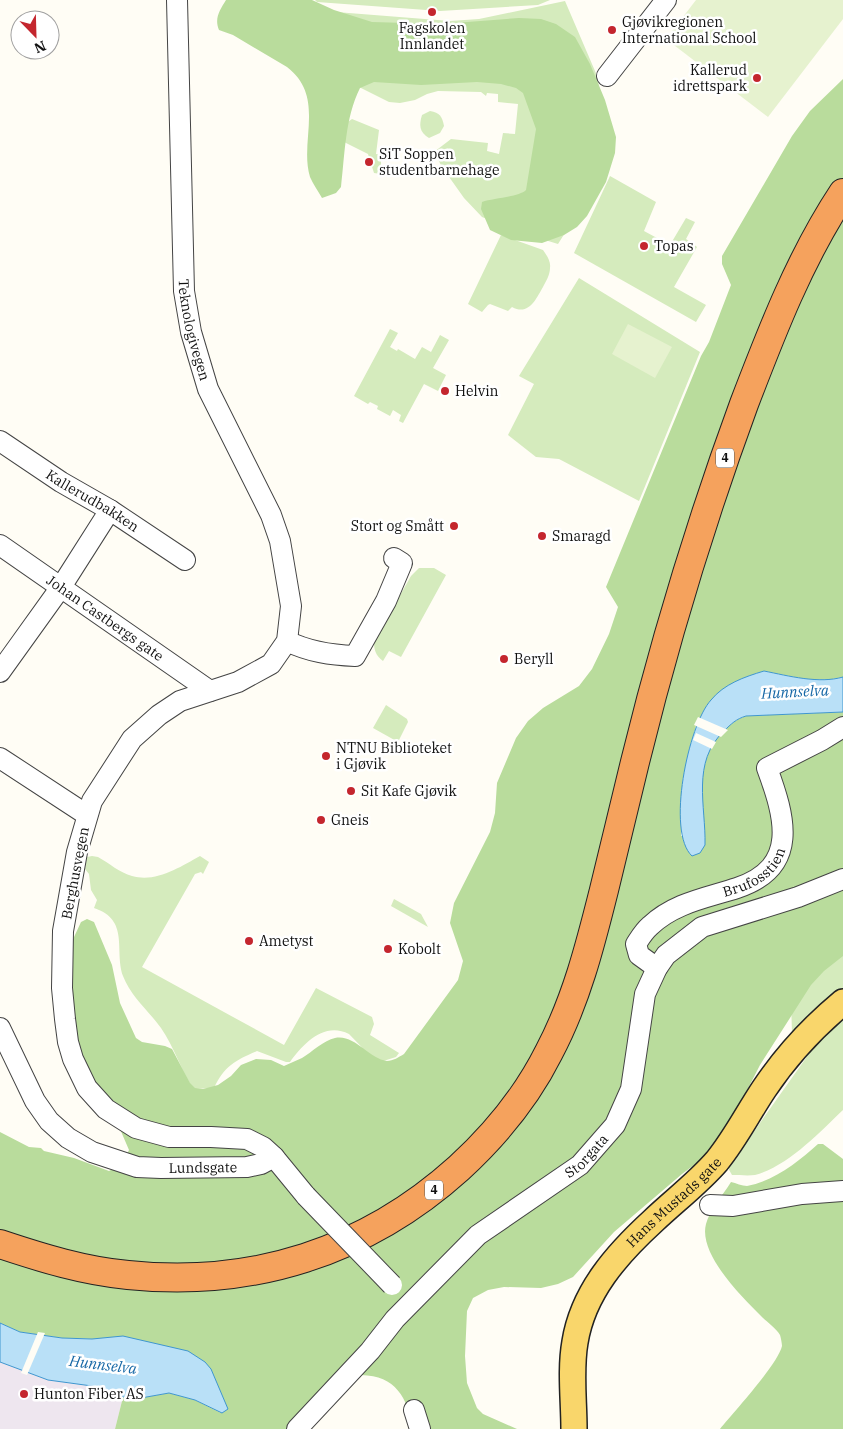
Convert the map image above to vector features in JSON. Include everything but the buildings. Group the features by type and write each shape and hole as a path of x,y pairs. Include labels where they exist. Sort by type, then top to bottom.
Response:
{"highway":[{"name":"4","path":"0,1244 67,1265 96,1271 146,1277 204,1277 286,1265 350,1242 403,1212 444,1181 483,1145 502,1124 539,1072 569,1011 592,943 665,647 710,501 754,379 793,283 822,226 843,193"}],"main road":[{"name":"Hans Mustads gate","path":"574,1429 573,1383 575,1343 584,1311 602,1276 628,1243 717,1161 734,1138 778,1068 814,1028 843,1002"}],"street":[{"name":"Teknologivegen","path":"177,0 184,291 191,332 208,389 271,515 280,541 291,606 287,641"},
{"path":"607,76 666,0"},
{"name":"Kallerudbakken","path":"0,441 185,560"},
{"path":"0,672 61,587 110,510"},
{"name":"Johan Castbergs gate","path":"0,545 210,691"},
{"path":"287,641 302,648 328,654 355,656 386,601 402,563 394,558"},
{"name":"Berghusvegen","path":"274,1157 263,1147 247,1139 169,1137 136,1128 106,1109 87,1088 73,1059 68,1042 62,988 63,931 77,852 87,814 92,801 132,739 159,715 180,701 238,682 271,664 287,641"},
{"name":"Brufosstien","path":"657,968 639,955 636,944 648,927 674,909 694,900 755,881 769,871 779,856 782,845 783,826 778,800 767,768 843,727"},
{"path":"0,758 87,814"},
{"name":"Storgata","path":"297,1429 370,1351 395,1319 478,1236 580,1165 615,1125 631,1089 645,994 657,968 666,955 702,927 798,897 835,882"},
{"name":"Lundsgate","path":"0,1028 35,1101 49,1121 68,1138 92,1152 137,1167 161,1168 247,1166 262,1164 274,1157"},
{"path":"274,1157 306,1196 392,1285 408,1306"},
{"path":"710,1205 733,1206 802,1194 843,1191"},
{"path":"414,1410 420,1429"}],"shaded area":[{"name":"Hunton Fiber AS","path":"0,1362 48,1380 92,1386 123,1397 115,1429 0,1429"}],"green space":[{"path":"226,0 312,0 334,10 372,22 441,24 519,18 541,19 556,24 575,37 590,64 605,100 616,137 615,153 606,182 587,216 577,227 564,235 542,243 511,240 490,230 481,209 482,202 518,194 526,190 536,129 523,93 516,88 501,84 477,82 421,85 374,82 360,88 351,111 346,136 341,187 336,193 322,198 310,177 307,163 309,105 306,92 299,79 287,67 233,35 219,30 217,18"},
{"path":"315,0 550,0 538,5 440,11 317,2"},
{"name":"Kallerud idrettspark","path":"696,0 843,0 843,19 768,117 666,39"},
{"path":"565,1 598,78 605,164 558,244 519,232 482,217 464,198 434,152 451,139 488,143 487,151 499,154 503,133 515,134 518,104 498,102 498,94 487,93 486,96 481,92 438,91 415,100 400,103 389,102 347,81 298,9 450,21 479,19"},
{"path":"843,79 843,677 824,680 764,671 696,726 683,778 681,836 705,836 702,794 704,767 714,742 731,724 746,716 843,712 843,956 824,971 811,985 760,1065 718,1147 682,1174 614,1232 573,1277 558,1284 541,1288 504,1287 488,1290 473,1298 467,1311 465,1356 467,1383 477,1408 483,1414 517,1429 413,1429 407,1407 398,1390 383,1379 361,1375 290,1429 115,1429 123,1397 141,1398 169,1393 195,1400 221,1413 92,1339 62,1338 20,1332 0,1323 0,1132 29,1147 41,1148 44,1151 74,1158 109,1171 122,1164 129,1150 117,1122 77,1065 54,1015 54,1000 68,950 81,922 87,919 94,922 112,965 120,1003 136,1038 142,1042 172,1049 190,1083 195,1088 203,1089 218,1085 231,1076 241,1065 256,1059 271,1060 284,1066 302,1058 322,1044 335,1038 349,1040 374,1056 387,1061 394,1060 404,1054 458,980 463,961 450,923 454,903 490,832 495,813 497,783 516,738 528,721 543,708 579,686 592,669 609,634 618,607 606,587 731,285 722,264 722,256 792,136 810,111"},
{"path":"430,111 440,116 444,126 440,133 429,138 423,133 420,125 422,115"},
{"path":"352,119 379,130 376,154 381,155 381,174 374,173 368,154 330,135"},
{"path":"610,176 656,202 644,231 670,245 686,218 695,222 686,239 697,247 674,287 706,305 696,322 574,253"},
{"path":"501,235 543,250 549,261 549,273 538,296 527,308 518,309 512,307 508,311 490,304 482,312 468,304"},
{"path":"579,278 700,352 639,501 559,459 536,457 508,435 534,384 519,376"},
{"path":"628,324 672,347 655,378 612,354"},
{"path":"390,329 398,333 390,347 397,351 398,349 415,359 422,347 431,352 440,335 449,340 433,368 446,375 438,391 424,384 403,423 399,421 401,415 393,410 390,416 377,409 378,406 370,402 368,404 354,396"},
{"path":"419,568 434,568 446,575 401,657 389,651 383,661 376,652 374,641 411,576"},
{"path":"386,705 407,719 408,722 398,742 373,728"},
{"path":"200,856 209,862 203,874 201,872 195,874 142,967 284,1045 316,988 372,1017 374,1024 370,1035 399,1053 396,1057 377,1063 349,1034 331,1030 315,1036 301,1048 290,1062 257,1051 243,1057 226,1069 214,1088 193,1089 166,1035 126,984 121,966 117,928 105,913 94,908 97,900 91,890 89,874 85,869 87,857 98,857 128,875 141,878 168,873"},
{"path":"843,895 843,1110 791,1157 767,1171 755,1175 732,1175 728,1168 806,1058 792,1033 791,1001"},
{"path":"394,899 421,914 428,927 391,906"},
{"path":"818,1144 823,1144 843,1159 843,1429 720,1429 773,1364 782,1345 778,1332 743,1298 715,1261 705,1236 708,1218 731,1182 747,1186 767,1180 794,1164"}],"water":[{"name":"Hunnselva","path":"764,671 824,680 843,677 843,712 746,716 736,720 729,726 714,743 707,756 702,785 705,845 700,853 692,856 684,843 681,825 681,803 683,778 695,732 703,713 716,694 735,682"},
{"name":"Hunnselva","path":"0,1323 20,1332 62,1338 92,1339 123,1336 188,1351 205,1362 211,1369 228,1409 222,1413 195,1400 169,1393 141,1398 123,1397 92,1386 48,1380 0,1362"}],"pier":[{"path":"698,717 728,730 721,737 694,725"},
{"path":"696,733 716,742 712,749 693,740"},
{"path":"38,1332 45,1333 27,1375 21,1373"}],"place":[{"name":"Fagskolen Innlandet","path":"432,12"},
{"name":"Gjøvikregionen International School","path":"612,30"},
{"name":"Kallerud idrettspark","path":"757,78"},
{"name":"SiT Soppen studentbarnehage","path":"369,162"},
{"name":"Topas","path":"644,246"},
{"name":"Helvin","path":"445,391"},
{"name":"Stort og Smått","path":"454,526"},
{"name":"Smaragd","path":"542,536"},
{"name":"Beryll","path":"504,659"},
{"name":"NTNU Biblioteket i Gjøvik","path":"326,756"},
{"name":"Sit Kafe Gjøvik","path":"351,791"},
{"name":"Gneis","path":"321,820"},
{"name":"Ametyst","path":"249,941"},
{"name":"Kobolt","path":"388,949"},
{"name":"Hunton Fiber AS","path":"24,1394"}]}
